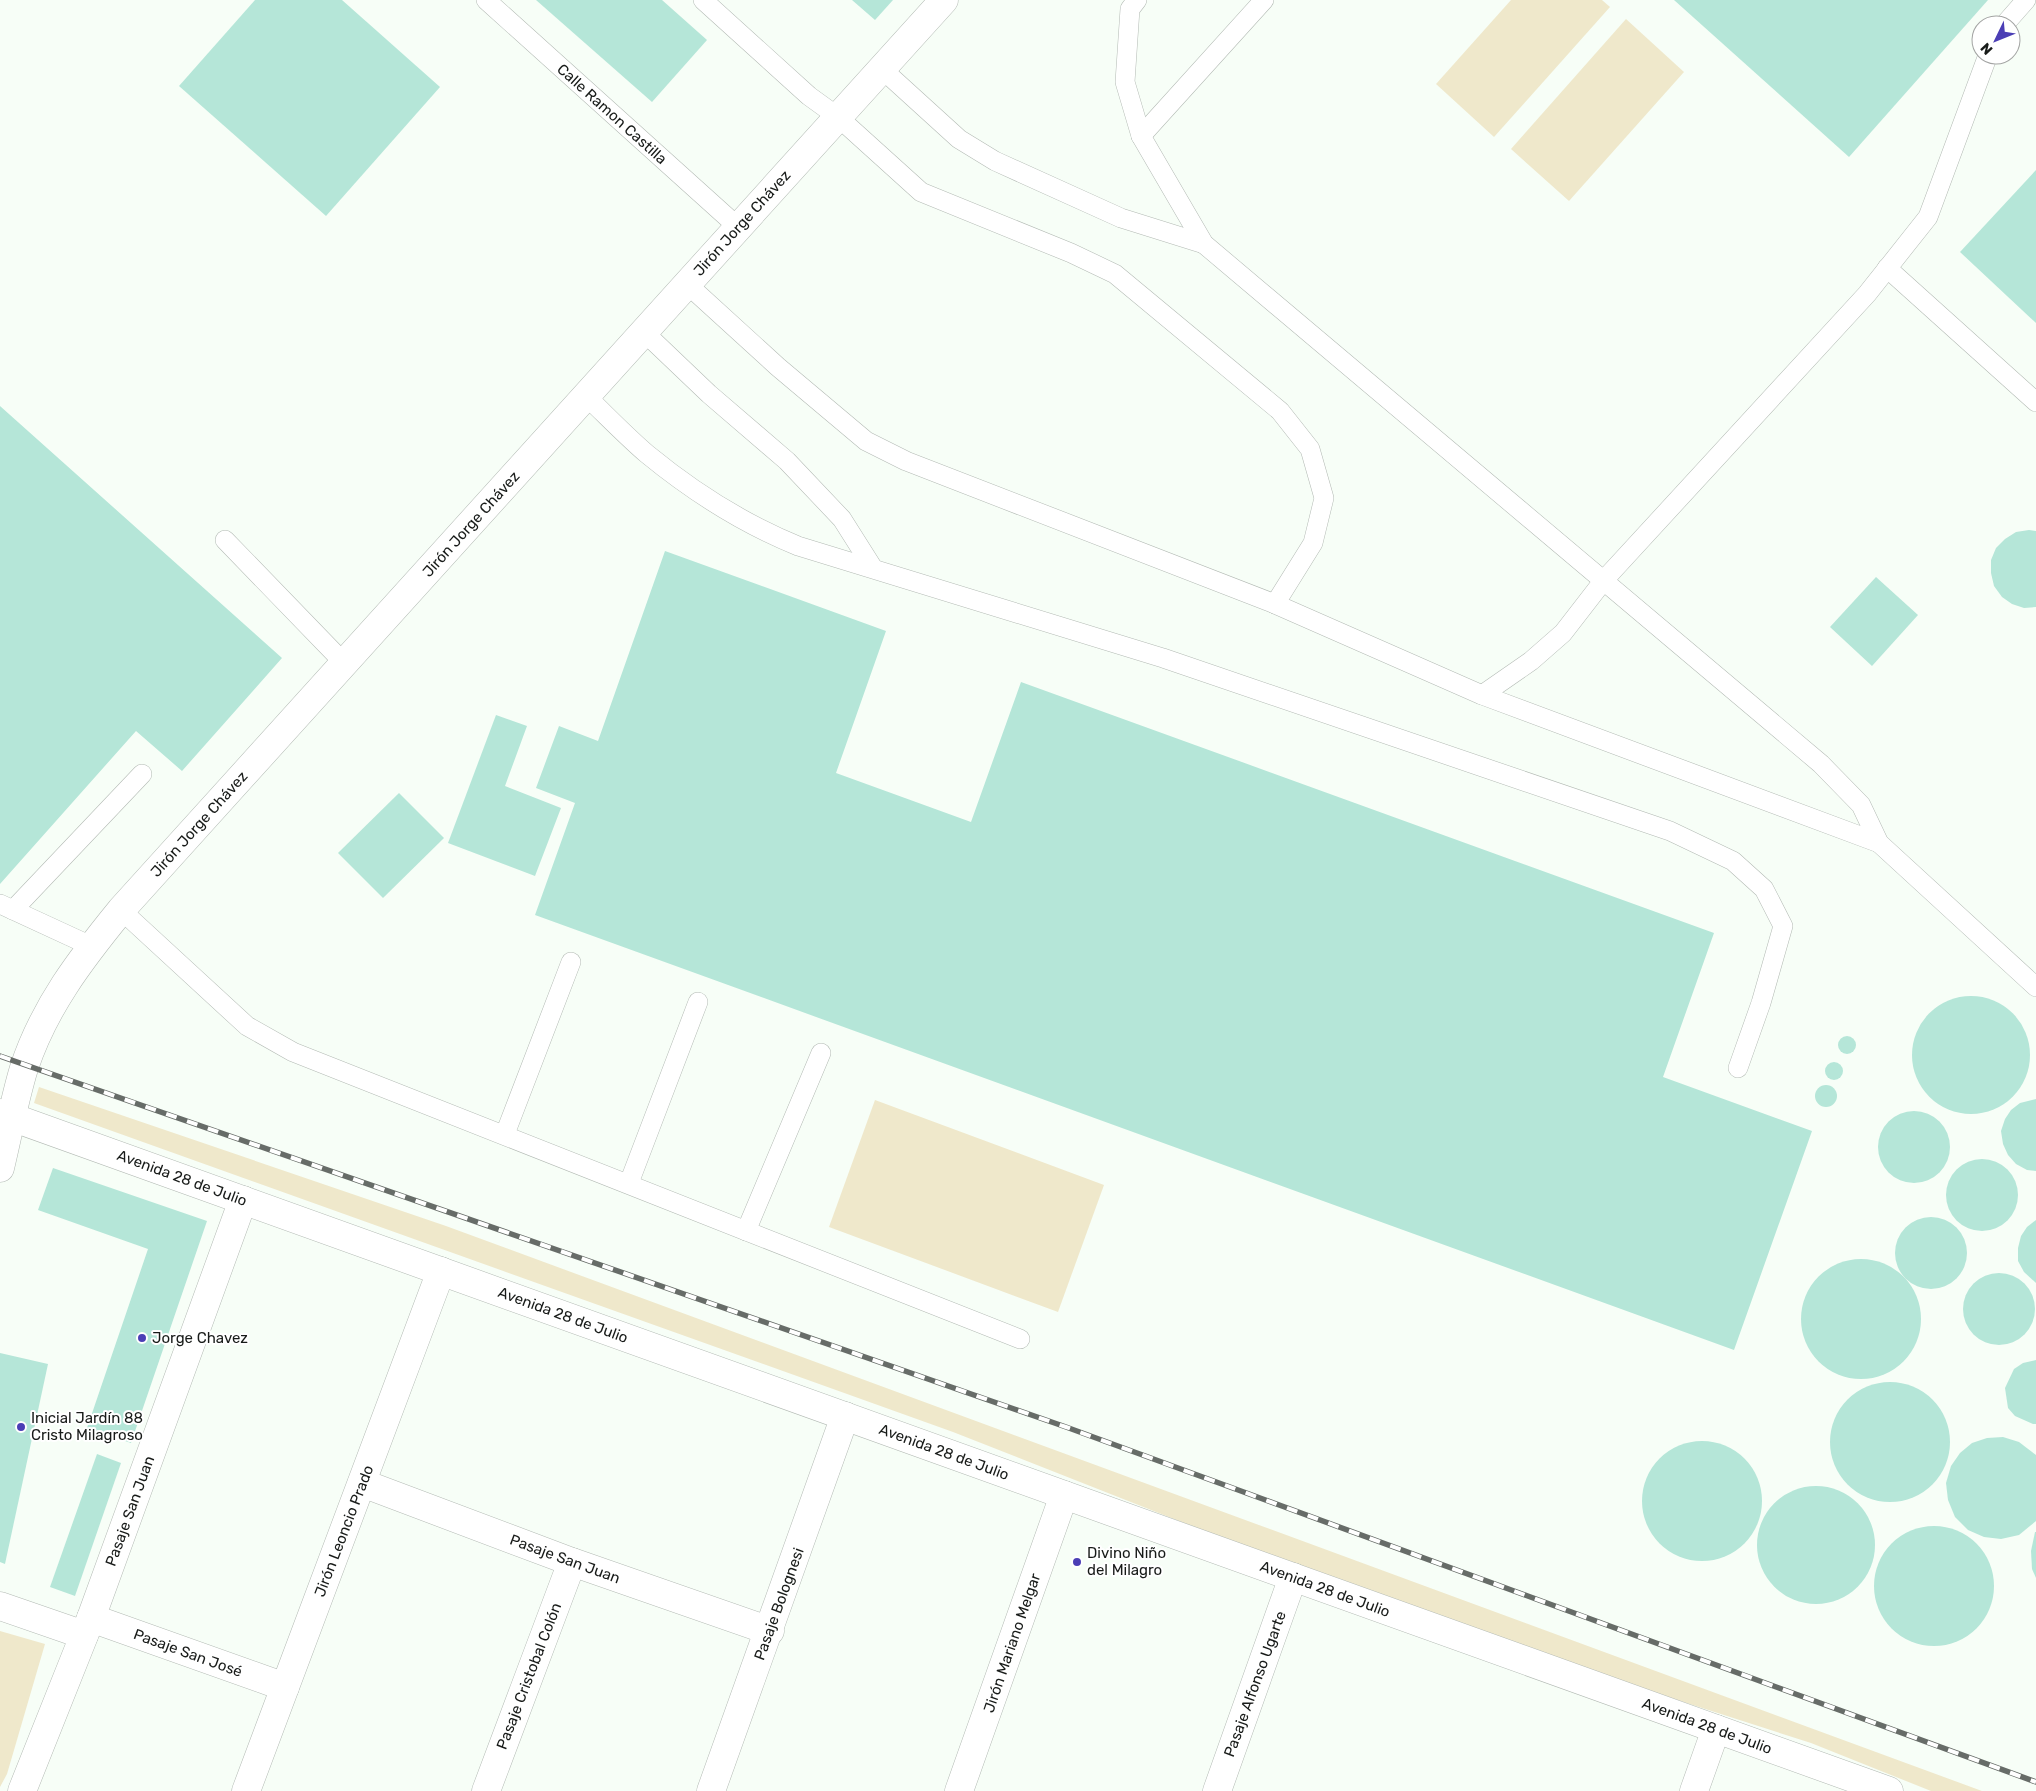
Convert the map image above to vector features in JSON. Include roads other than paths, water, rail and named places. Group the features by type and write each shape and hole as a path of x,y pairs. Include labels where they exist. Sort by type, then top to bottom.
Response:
{"street":[{"name":"Jirón Jorge Chávez","path":"0,1168 6,1115 25,1066 51,1005 70,974 91,946 121,910 944,0"},
{"name":"Avenida 28 de Julio","path":"6,1115 1889,1791"},
{"name":"Pasaje San Juan","path":"22,1791 88,1626 243,1200"},
{"name":"Jirón Leoncio Prado","path":"246,1791 441,1271"},
{"name":"Pasaje Bolognesi","path":"711,1791 770,1631 845,1416"},
{"name":"Pasaje San Juan","path":"362,1483 572,1562 770,1631"},
{"name":"Jirón Mariano Melgar","path":"959,1791 1064,1495"},
{"name":"Pasaje Cristobal Colón","path":"486,1791 572,1562"},
{"name":"Pasaje Alfonso Ugarte","path":"1217,1791 1293,1578"},
{"name":"Pasaje San José","path":"0,1606 88,1626 285,1687"},
{"path":"1694,1791 1716,1729"}],"lane":[{"name":"Calle Ramon Castilla","path":"486,0 738,227"},
{"path":"703,0 809,96 838,117 921,192 1071,253 1115,274 1280,411 1310,448 1324,498 1313,543 1275,604"},
{"path":"1137,0 1130,9 1125,82 1141,136 1204,244 1821,764 1861,805 1880,843 2036,987"},
{"path":"1141,136 1264,0"},
{"path":"2013,15 2026,0"},
{"path":"1482,695 1531,661 1564,633 1604,580 1867,294 1928,217 1984,65"},
{"path":"882,69 959,139 995,162 1121,218 1204,244"},
{"path":"1887,268 2036,402"},
{"path":"687,284 778,367 866,441 906,461 1275,604 1482,695 1880,843"},
{"path":"644,332 709,394 787,461 842,519 873,568"},
{"path":"586,396 647,454 684,482 764,532 798,546 1173,661 1670,831 1733,861 1764,889 1783,926 1761,1003 1738,1068"},
{"path":"225,540 345,664"},
{"path":"91,946 7,907 142,774"},
{"path":"121,910 247,1026 293,1052 629,1183 1020,1339"},
{"path":"504,1134 571,962"},
{"path":"629,1183 698,1002"},
{"path":"746,1230 821,1053"}],"railway":[{"path":"0,1056 1066,1427 2036,1782"}],"place":[{"name":"Jorge Chavez","path":"142,1338"},
{"name":"Inicial Jardín 88 Cristo Milagroso","path":"21,1427"},
{"name":"Divino Niño del Milagro","path":"1077,1562"}]}
